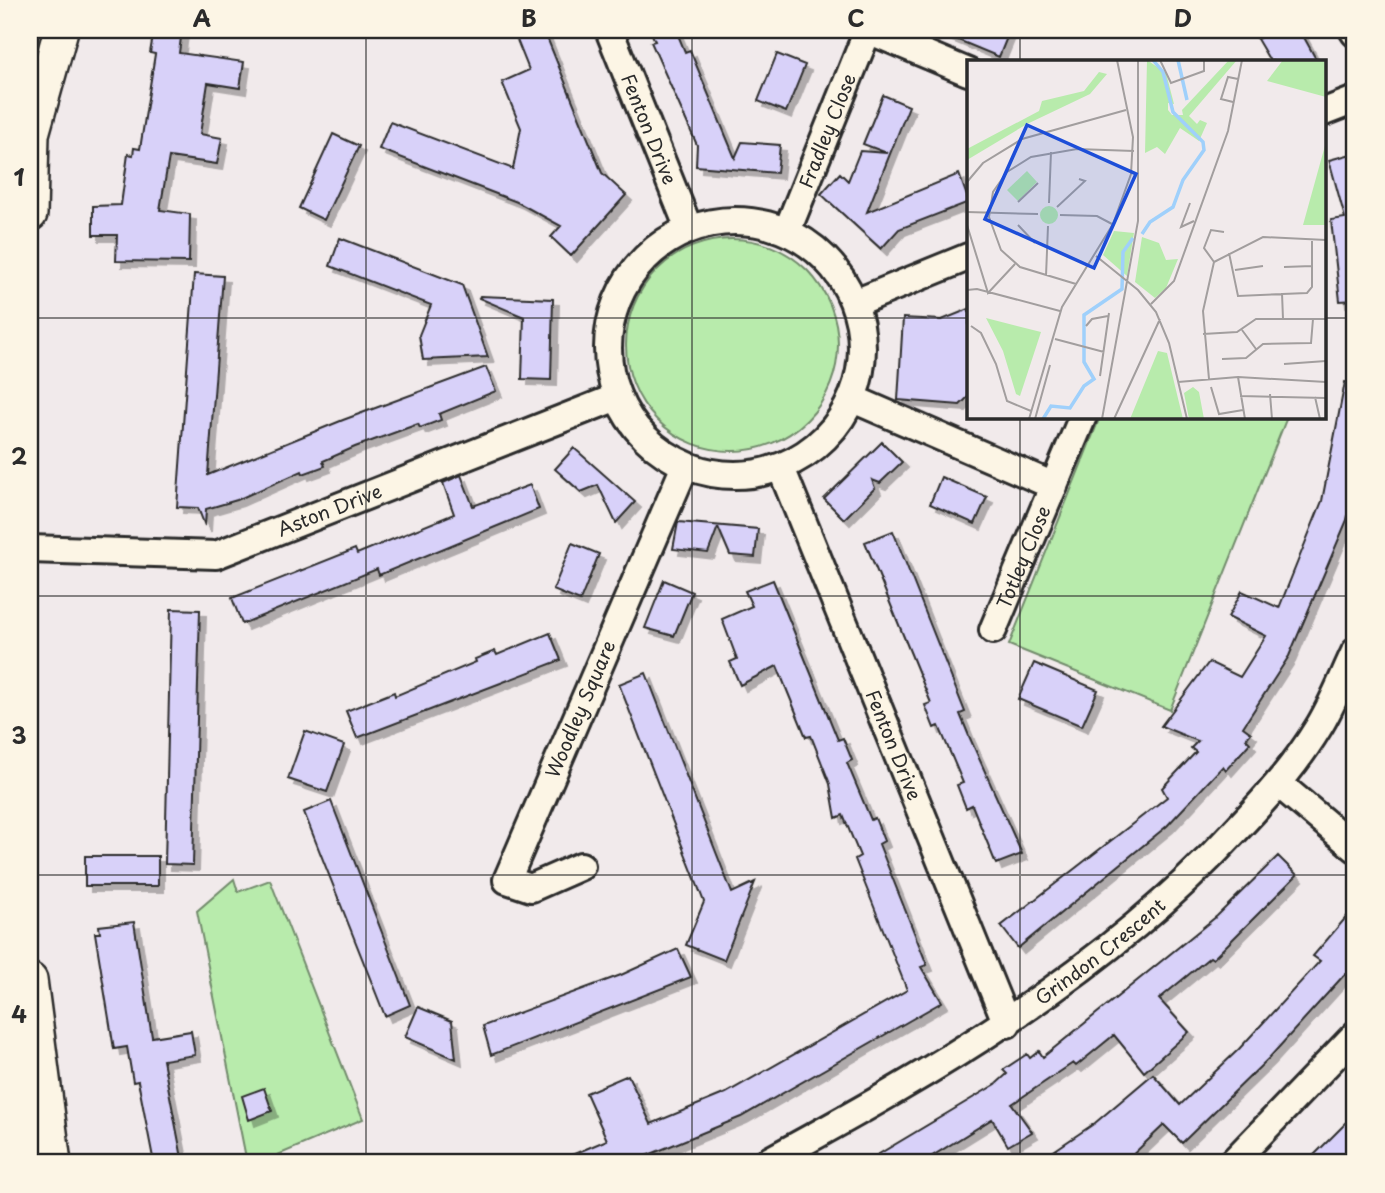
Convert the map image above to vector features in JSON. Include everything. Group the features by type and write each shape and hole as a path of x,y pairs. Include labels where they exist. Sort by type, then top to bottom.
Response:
{"main road":[{"path":"30,214 31,134 61,30"},
{"path":"30,979 54,1163"}],"street":[{"name":"Fenton Drive","path":"609,30 689,229"},
{"name":"Fradley Close","path":"787,231 868,30 967,72"},
{"path":"1326,111 1355,100"},
{"path":"721,221 755,222 787,231 816,249 839,273 855,303 864,351 853,399 824,441 781,468 733,476 708,474 685,466 644,438 617,397 608,366 608,335 616,304 633,272 658,247 689,229 721,221"},
{"path":"855,303 967,257"},
{"name":"Aston Drive","path":"30,549 216,555 617,397"},
{"name":"Totley Close","path":"853,399 1054,486"},
{"name":"Totley Close","path":"993,630 1082,418"},
{"name":"Woodley Square","path":"581,866 531,888 506,880 685,466"},
{"name":"Fenton Drive","path":"781,468 1007,1024"},
{"name":"Grindon Crescent","path":"765,1163 1007,1024 1072,978 1192,878 1279,784 1319,727 1355,652"},
{"path":"1279,784 1355,848"},
{"path":"1232,1163 1355,1035"}],"green space":[{"path":"732,239 773,247 807,270 830,304 838,345 830,386 807,420 773,443 732,451 691,443 657,420 634,386 626,345 634,304 657,270 691,247"},
{"path":"1100,418 1287,418 1170,710 1009,645"},
{"path":"234,879 238,892 270,880 363,1119 259,1163 247,1163 197,911"}],"building":[{"path":"154,30 182,30 179,53 244,62 240,88 208,83 200,134 222,138 217,164 169,157 160,210 190,214 189,262 116,261 117,235 93,235 93,206 121,205 128,154 133,155 134,148 140,149 155,54 150,53"},
{"path":"513,30 544,30 602,173 626,195 571,256 551,237 561,226 517,202 379,149 390,122 513,169 521,128 502,82 529,70"},
{"path":"650,30 676,30 685,52 690,50 735,158 742,142 780,145 777,173 696,166 697,145 651,42 655,41"},
{"path":"934,30 1010,30 999,57"},
{"path":"1274,30 1300,30 1316,60 1269,60 1257,39"},
{"path":"777,54 805,65 786,112 758,101"},
{"path":"883,95 909,106 867,212 959,174 967,203 899,229 881,249 821,194 840,173 848,181 860,151 887,153 863,144"},
{"path":"333,134 359,146 324,220 299,208"},
{"path":"1355,153 1355,300 1340,301 1331,220 1345,218 1329,160"},
{"path":"340,238 462,285 488,357 423,360 419,335 431,305 330,266"},
{"path":"194,274 223,276 208,475 343,420 486,367 496,391 439,414 441,420 420,428 418,424 355,447 323,461 325,466 303,474 302,471 237,500 206,509 205,526 198,508 177,507"},
{"path":"479,298 553,299 551,380 522,379 524,317"},
{"path":"967,310 967,398 960,405 898,400 903,318 942,320"},
{"path":"1345,382 1355,383 1355,476 1347,520 1289,656 1243,727 1251,733 1246,739 1250,743 1226,770 1223,766 1167,826 1018,948 1001,926 1167,797 1162,788 1196,752 1191,748 1198,741 1161,726 1209,662 1240,677 1266,636 1228,617 1242,591 1279,608 1322,501"},
{"path":"882,442 902,462 880,483 872,480 875,488 844,519 824,499"},
{"path":"574,448 635,502 616,523 598,485 581,492 555,469"},
{"path":"461,475 473,506 530,485 539,509 379,575 377,569 242,624 232,598 355,549 357,554 454,514 443,483"},
{"path":"941,477 987,497 975,524 930,504"},
{"path":"678,522 758,529 755,557 730,555 718,527 708,553 673,549"},
{"path":"893,531 965,712 960,714 1022,854 996,864 972,805 966,808 957,785 963,783 939,726 934,728 925,705 931,703 865,542"},
{"path":"572,543 599,554 580,601 553,590"},
{"path":"664,580 692,592 674,636 645,628"},
{"path":"773,580 838,740 843,738 852,760 847,763 871,820 875,818 884,841 879,844 927,965 921,967 942,1002 741,1117 629,1163 553,1163 607,1140 586,1093 628,1075 651,1124 726,1093 907,990 855,859 860,856 843,815 836,818 830,784 811,736 806,737 777,666 740,685 730,662 737,659 722,619 752,606 745,591"},
{"path":"171,609 200,610 193,865 165,864"},
{"path":"550,633 561,660 357,738 346,711 394,692 395,696 476,662 475,659 495,651 497,655"},
{"path":"1034,663 1098,690 1082,726 1018,699"},
{"path":"646,673 732,893 755,882 724,960 686,945 704,902 619,684"},
{"path":"305,731 344,745 327,792 288,779"},
{"path":"331,801 410,1005 385,1016 304,812"},
{"path":"85,856 158,856 158,886 85,886"},
{"path":"1278,856 1297,875 1213,959 1210,957 1159,999 1189,1032 1144,1072 1114,1035 1076,1066 1073,1063 1012,1104 1032,1132 1008,1146 992,1119 921,1163 864,1163 996,1084 1007,1074 1003,1070 1027,1054 1030,1058 1039,1051 1043,1057 1217,916"},
{"path":"1355,907 1355,983 1345,974 1269,1058 1182,1143 1164,1125 1124,1163 1036,1163 1095,1123 1153,1074 1180,1105 1239,1049 1320,961 1313,956"},
{"path":"134,922 152,1037 191,1031 195,1055 163,1060 183,1163 154,1163 138,1081 133,1082 127,1047 114,1049 95,933 100,933 99,926"},
{"path":"678,949 691,977 491,1055 483,1026 621,975"},
{"path":"418,1007 452,1021 456,1059 405,1037"},
{"path":"264,1088 272,1111 249,1120 242,1096"},
{"path":"1355,1114 1355,1163 1306,1163"}]}
